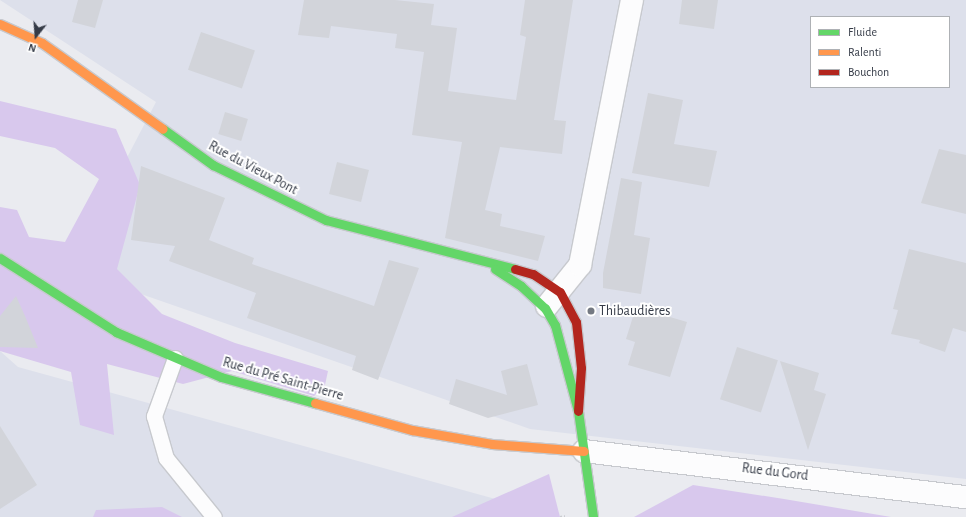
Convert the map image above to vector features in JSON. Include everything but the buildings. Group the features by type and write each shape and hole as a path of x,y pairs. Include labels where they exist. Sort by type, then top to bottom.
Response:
{"street":[{"path":"545,308 560,292 580,265 632,0"},
{"name":"Rue du Vieux Pont","path":"0,24 42,43 212,165 326,220 477,257 533,274 560,292 576,322 581,368 578,411"},
{"name":"Rue du Vieux Pont","path":"477,257 521,286 545,308 555,325 565,369 578,411 593,517"},
{"name":"Rue du Pré Saint-Pierre","path":"0,258 116,332 221,377 412,430 492,444 584,451"},
{"name":"Rue du Gord","path":"584,451 966,496"}],"lane":[{"path":"175,358 154,416 166,458 214,517"}],"shaded area":[{"path":"0,0 966,0 966,479 530,429 69,269 156,102"},
{"path":"0,101 116,129 140,185 117,269 162,314 235,343 328,371 325,385 314,396 232,371 183,384 107,364 114,435 80,425 71,372 0,351 0,207 17,210 29,237 65,242 99,179 55,148 0,136"},
{"path":"0,351 18,367 499,500 501,517 0,517"},
{"path":"549,474 560,517 452,517"},
{"path":"693,485 784,499 891,517 634,517"},
{"path":"162,507 182,517 93,517 96,510"}],"traffic: fast":[{"path":"163,129 213,165 326,220 515,269"},
{"path":"0,258 116,332 221,377 315,403"},
{"path":"495,269 521,286 545,308 555,325 578,411 593,517"}],"traffic: slow":[{"path":"0,24 42,43 163,129"},
{"path":"315,403 412,430 492,444 584,451"}],"traffic: jam":[{"path":"515,269 533,274 560,292 576,322 581,368 578,411"}],"place":[{"name":"Thibaudières","path":"591,311"}]}
